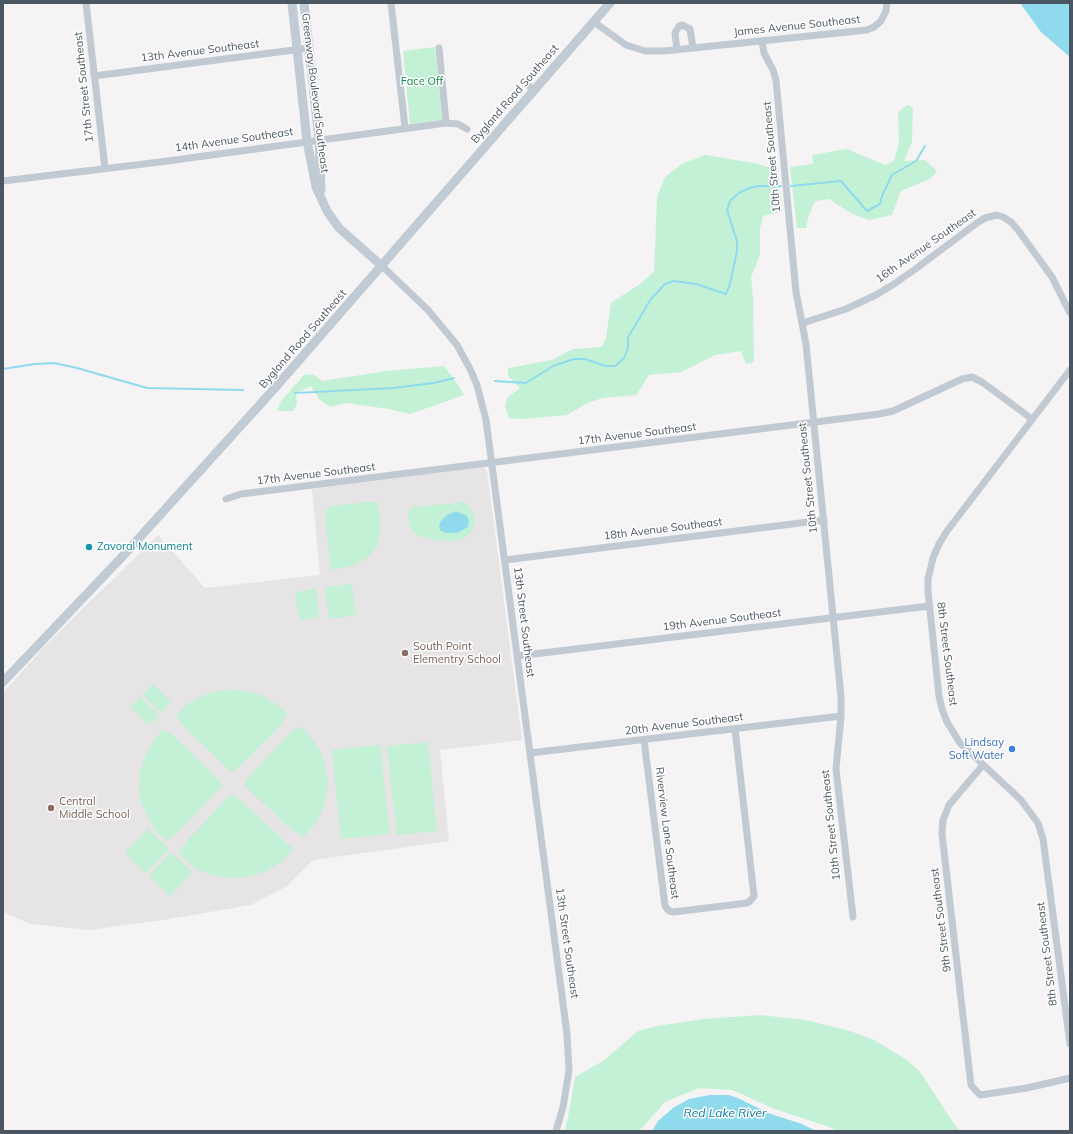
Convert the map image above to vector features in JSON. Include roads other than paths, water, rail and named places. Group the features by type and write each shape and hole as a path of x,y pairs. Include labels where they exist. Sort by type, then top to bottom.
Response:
{"street":[{"name":"17th Street Southeast","path":"86,3 105,168"},
{"name":"Greenway Boulevard Southeast","path":"292,3 307,141 316,187 324,207 339,228 382,266"},
{"name":"Greenway Boulevard Southeast","path":"304,3 319,139 320,173 324,207"},
{"path":"391,3 405,128"},
{"name":"Bygland Road Southeast","path":"3,682 195,478 323,334 610,3"},
{"name":"James Avenue Southeast","path":"594,22 626,45 636,49 654,51 677,50 868,30 881,21 886,11 887,3"},
{"path":"677,50 675,33 679,26 682,25 690,29 693,48"},
{"name":"10th Street Southeast","path":"762,41 764,53 773,70 776,80 796,292 806,344 841,697 841,716 836,769 853,916"},
{"name":"13th Avenue Southeast","path":"94,76 309,48"},
{"path":"439,48 446,123"},
{"path":"527,84 534,91"},
{"name":"14th Avenue Southeast","path":"3,181 446,123 458,124 467,129"},
{"name":"16th Avenue Southeast","path":"803,323 846,309 876,295 914,270 977,223 985,218 997,215 1011,222 1023,236 1052,277 1070,313"},
{"name":"13th Street Southeast","path":"382,266 428,310 449,334 464,357 473,376 483,405 518,656 565,1015 569,1056 568,1071 563,1107 556,1131"},
{"name":"8th Street Southeast","path":"1070,370 961,512 939,544 929,570 928,585 939,696 942,710 947,722 960,743 1021,800 1038,823 1043,839 1070,1044"},
{"name":"17th Avenue Southeast","path":"226,499 248,493 492,464 814,423 893,411 972,377 982,382 1032,419"},
{"name":"18th Avenue Southeast","path":"505,560 824,520"},
{"name":"19th Avenue Southeast","path":"518,656 929,606"},
{"name":"20th Avenue Southeast","path":"530,753 841,716"},
{"name":"Riverview Lane Southeast","path":"644,740 666,906 669,910 674,912 747,902 754,896 735,729"},
{"name":"9th Street Southeast","path":"983,765 949,805 943,820 942,834 971,1085 980,1095 1027,1088 1070,1078"}],"water":[{"path":"1020,3 1070,3 1070,57 1041,32"},
{"path":"456,511 467,516 469,520 468,527 457,533 446,533 441,531 439,526 440,522 447,515"},
{"name":"Red Lake River","path":"710,1095 729,1095 768,1113 802,1124 816,1131 652,1131 658,1121 673,1108 689,1099"}],"waterway":[{"path":"791,186 841,181 867,211 880,204 882,196 892,175 916,161 925,146"},
{"path":"495,381 526,383 553,366 574,359 585,359 606,366 615,366 624,358 628,348 628,337 651,299 665,284 674,281 696,284 726,294 730,284 737,251 737,241 727,210 730,201 739,193 749,188 759,186 781,186"},
{"path":"3,369 35,364 54,363 147,388 243,390"},
{"path":"295,393 393,388 434,383 454,378"}],"place":[{"name":"Zavoral Monument","path":"89,547"},
{"name":"South Point Elementry School","path":"405,653"},
{"name":"Lindsay Soft Water","path":"1012,749"},
{"name":"Central Middle School","path":"51,808"}],"park label":[{"name":"Face Off","path":"422,82"}]}
